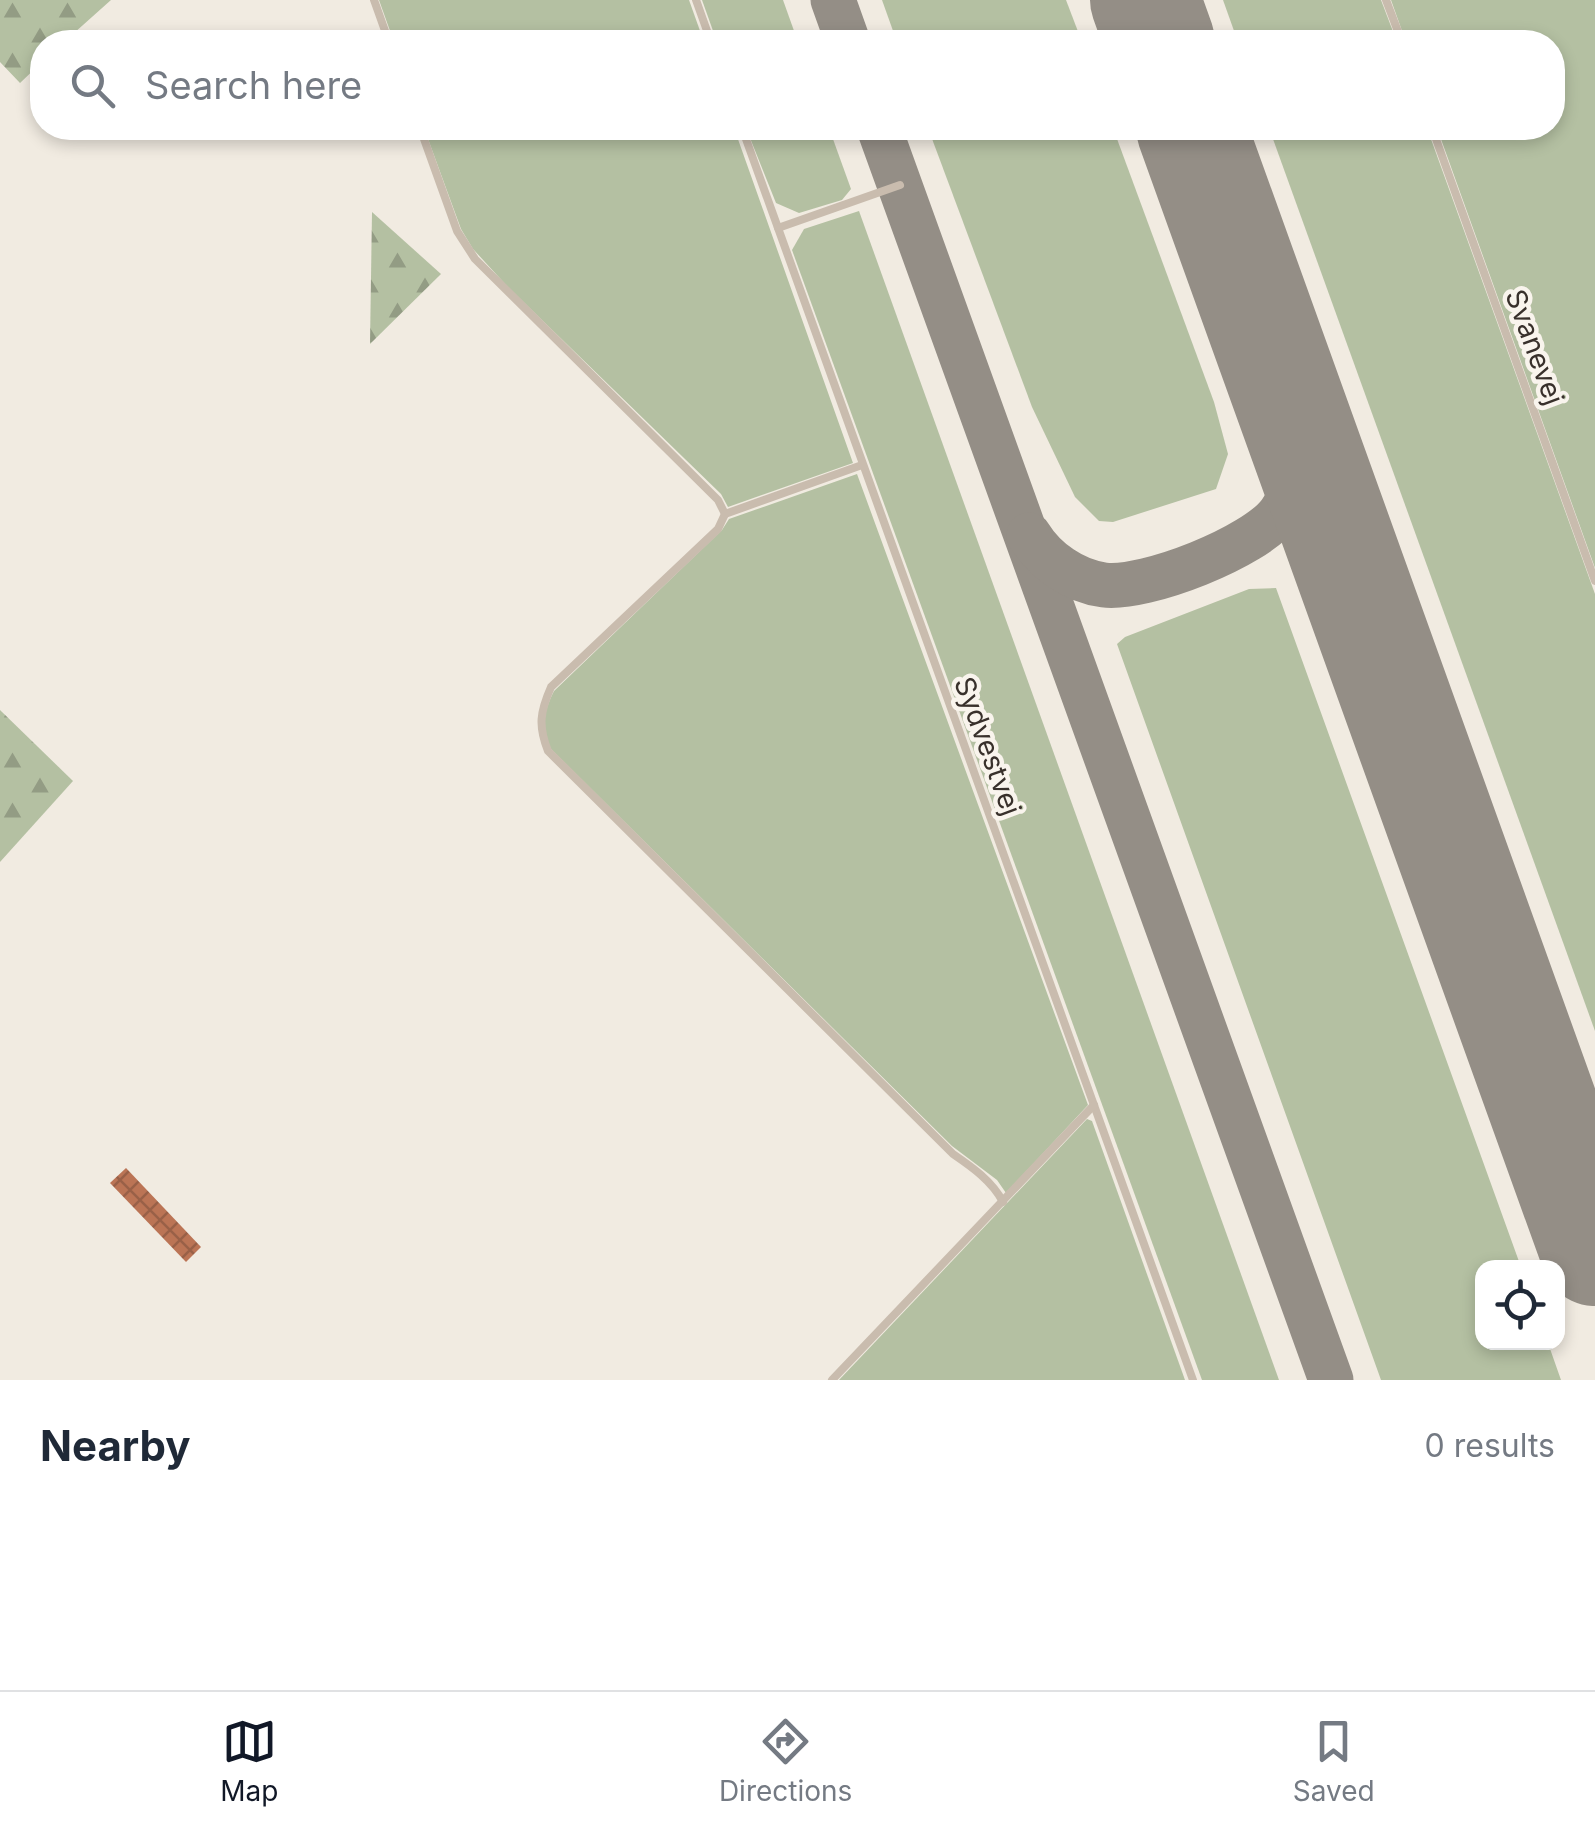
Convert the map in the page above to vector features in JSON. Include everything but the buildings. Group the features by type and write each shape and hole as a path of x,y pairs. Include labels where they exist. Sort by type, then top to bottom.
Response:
{"lane":[{"path":"374,0 385,30"},
{"path":"696,0 707,30"},
{"path":"1386,0 1397,30"},
{"path":"424,140 457,231 475,259 718,500 725,514"},
{"name":"Sydvestvej","path":"746,140 1193,1380"},
{"name":"Svanevej","path":"1436,140 1595,581"},
{"path":"778,228 900,185"},
{"path":"862,465 725,514 718,529 550,687 541,710 540,730 548,751 952,1154 997,1191 1003,1202"},
{"path":"832,1380 1094,1105"}],"green space":[{"path":"0,0 111,0 77,30 30,30 30,73 20,83 0,62"},
{"path":"379,0 689,0 700,30 390,30"},
{"path":"702,0 783,0 794,30 713,30"},
{"path":"882,0 1066,0 1077,30 893,30"},
{"path":"1223,0 1381,0 1392,30 1234,30"},
{"path":"1391,0 1595,0 1595,568 1441,140 1565,140 1565,30 1402,30"},
{"path":"428,140 738,140 853,463 728,507 721,494 507,286 473,249 461,229"},
{"path":"751,140 833,140 851,189 842,200 799,213 776,203"},
{"path":"932,140 1117,140 1214,402 1228,454 1216,489 1113,522 1099,521 1075,497 1032,407"},
{"path":"1273,140 1431,140 1595,594 1595,1031"},
{"path":"859,211 1279,1380 1202,1380 792,250 804,229"},
{"path":"372,212 441,274 370,344"},
{"path":"857,474 1088,1105 1006,1193 997,1180 952,1146 551,749 545,734 546,713 554,691 729,519"},
{"path":"1276,588 1518,1260 1475,1260 1475,1350 1550,1350 1561,1380 1381,1380 1117,644 1125,637 1249,589"},
{"path":"0,710 73,781 0,862"},
{"path":"1087,1119 1092,1121 1185,1380 839,1380"}],"taxiway":[{"path":"833,0 844,30"},
{"path":"883,140 1331,1380"},
{"path":"1029,535 1061,568 1104,585 1146,581 1198,564 1248,539 1280,513 1293,487 1303,439"}],"runway":[{"path":"1145,0 1156,30"},
{"path":"1195,140 1595,1251"}]}
